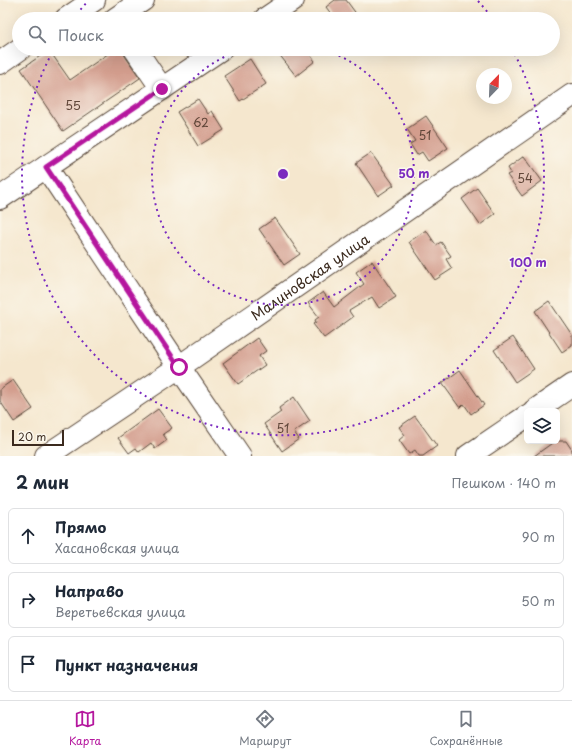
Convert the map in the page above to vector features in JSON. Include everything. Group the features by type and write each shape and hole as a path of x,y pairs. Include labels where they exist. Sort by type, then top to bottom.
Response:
{"street":[{"path":"76,12 94,0"},
{"path":"126,12 144,0"},
{"path":"275,12 293,0"},
{"path":"0,63 12,55"},
{"path":"140,56 162,89"},
{"path":"0,198 211,56"},
{"name":"Малиновская улица","path":"46,456 179,367 572,95"},
{"path":"46,167 240,456"},
{"path":"538,408 572,385"},
{"path":"468,456 524,418"}],"building":[{"path":"335,0 346,0 355,12 330,12 326,7"},
{"path":"40,56 53,56 70,80 105,56 125,56 140,78 63,131 21,69"},
{"path":"280,56 311,56 315,61 296,76"},
{"path":"250,59 266,84 240,101 224,76"},
{"path":"198,99 208,114 212,111 224,130 198,146 177,112"},
{"path":"426,116 448,148 428,161 422,152 417,155 410,144 415,141 407,129"},
{"path":"371,153 394,185 378,196 356,163"},
{"path":"524,156 542,181 522,196 507,175 511,173 508,168"},
{"path":"477,188 495,214 480,225 462,199"},
{"path":"275,218 300,254 284,265 259,229"},
{"path":"426,230 436,245 441,242 451,256 446,259 452,269 435,280 409,242"},
{"path":"372,261 396,297 379,308 372,297 349,311 353,317 324,338 313,324 319,317 308,303 323,292 334,307 364,284 356,272"},
{"path":"549,301 572,335 572,345 562,352 535,311"},
{"path":"513,337 534,369 515,382 494,350"},
{"path":"257,338 266,351 259,356 265,365 238,384 223,363"},
{"path":"460,370 484,405 471,414 464,404 460,408 442,383"},
{"path":"13,380 33,409 14,422 0,401 0,389"},
{"path":"294,397 310,421 294,432 299,439 282,451 264,424 281,412 279,408"},
{"path":"158,409 172,428 163,434 167,440 155,449 151,443 139,452 136,448 129,453 118,438"},
{"path":"415,416 437,446 423,456 419,456 415,450 409,454 399,440 405,435 399,427"},
{"path":"560,441 566,441 572,450 572,456 534,456 551,444 560,444"}],"route":[{"path":"162,89 46,167 179,367"}]}
